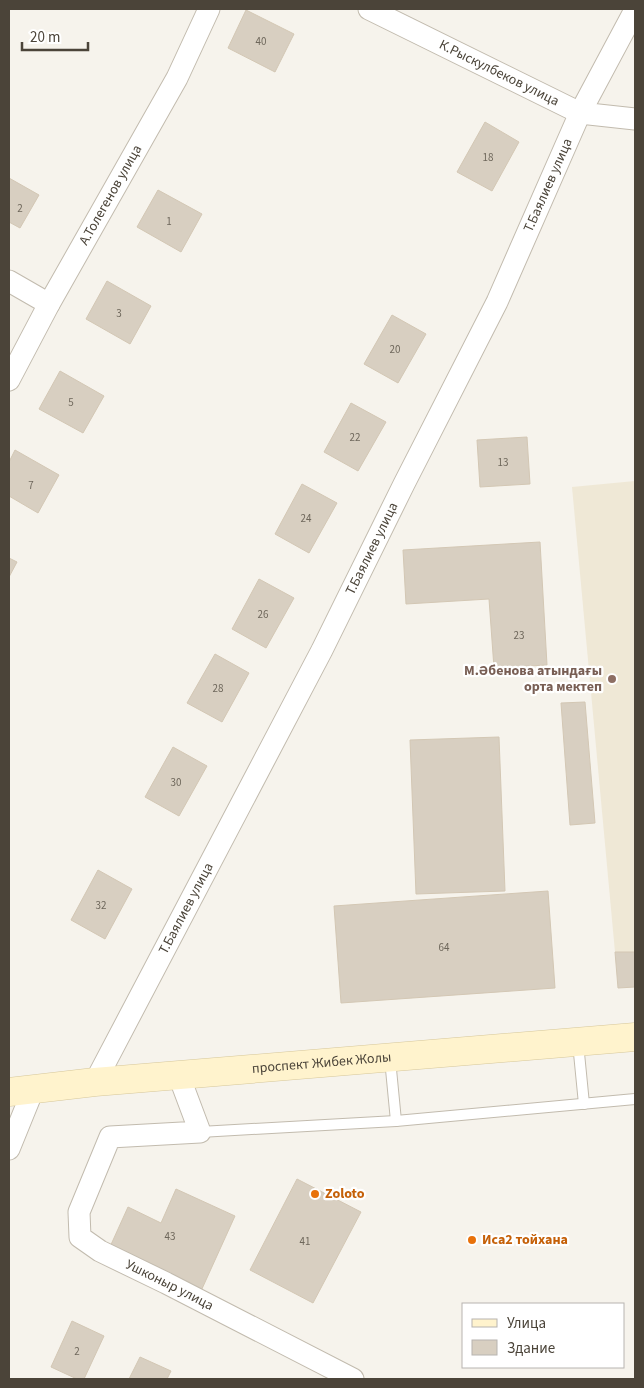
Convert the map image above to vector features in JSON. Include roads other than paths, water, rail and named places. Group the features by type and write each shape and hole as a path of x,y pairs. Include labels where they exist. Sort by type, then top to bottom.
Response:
{"main road":[{"name":"проспект Жибек Жолы","path":"21,1091 96,1082 635,1038"}],"street":[{"name":"А.Толегенов улица","path":"9,380 177,78 209,9"},
{"name":"К.Рыскулбеков улица","path":"369,9 580,112 635,119"},
{"name":"Т.Баялиев улица","path":"96,1082 322,650 404,484 498,302 580,112 635,10"},
{"path":"9,280 50,304"},
{"path":"179,1076 200,1132"},
{"path":"9,1149 21,1091"},
{"name":"Ушконыр улица","path":"200,1132 110,1137 79,1212 80,1237 100,1251 353,1379"}],"lane":[{"path":"578,1042 584,1104"},
{"path":"390,1058 396,1121"},
{"path":"200,1132 396,1121 635,1099"}],"place":[{"name":"М.Әбенова атындағы орта мектеп","path":"612,679"},
{"name":"Zoloto","path":"315,1194"},
{"name":"Иса2 тойхана","path":"472,1240"}]}
